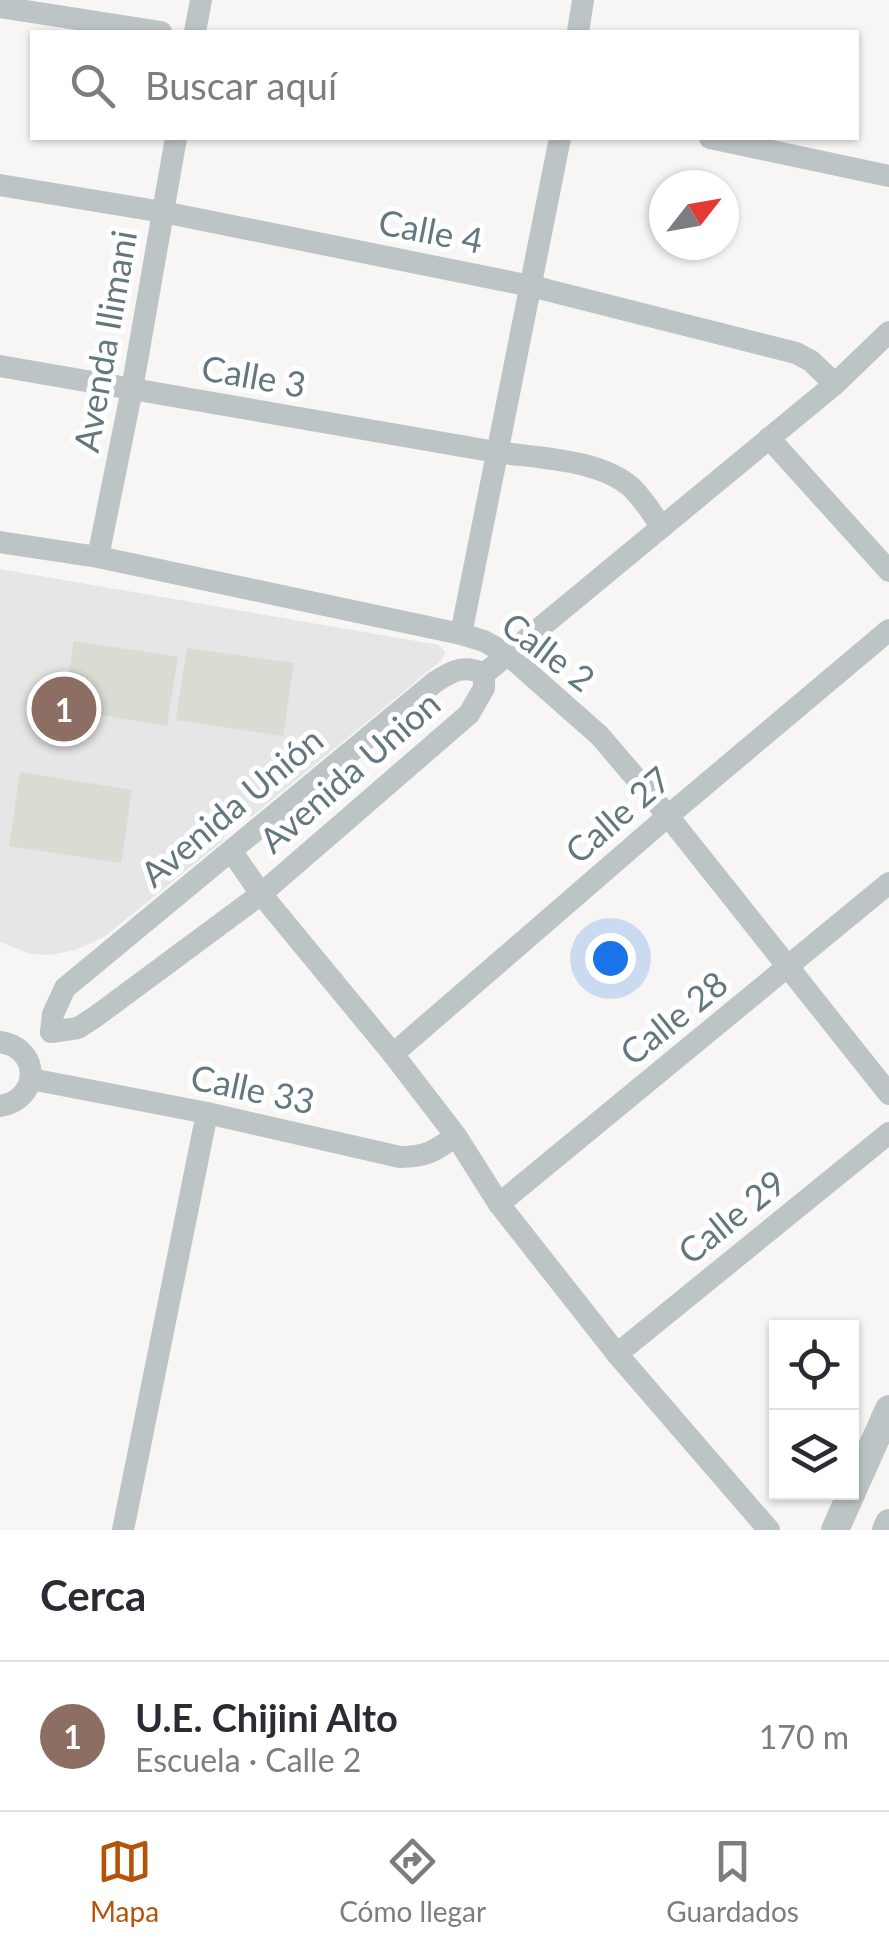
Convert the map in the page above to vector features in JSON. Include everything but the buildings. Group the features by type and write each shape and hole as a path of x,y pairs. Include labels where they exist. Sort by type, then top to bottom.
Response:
{"street":[{"path":"195,30 201,0"},
{"path":"578,30 583,0"},
{"path":"0,7 148,30"},
{"name":"Avenda Ilimani","path":"98,557 176,140"},
{"path":"461,634 560,140"},
{"path":"719,140 889,176"},
{"name":"Calle 4","path":"0,185 163,212 531,286 796,353 835,384"},
{"name":"Avenida Union","path":"23,1053 51,1032 78,1028 95,1018 261,894 468,714 484,688 484,674 835,384 889,332"},
{"name":"Calle 3","path":"0,366 566,462 608,473 632,488 662,527"},
{"path":"770,438 889,571"},
{"name":"Calle 2","path":"0,542 98,557 461,634 507,654 600,736 889,1094"},
{"name":"Calle 27","path":"393,1054 889,630"},
{"name":"Avenida Unión","path":"51,1032 53,1014 65,988 435,682 465,668 484,674"},
{"path":"232,852 261,894 456,1136 499,1204 616,1354 769,1530"},
{"name":"Calle 28","path":"499,1204 889,883"},
{"path":"0,1042 16,1046 23,1053 31,1079 22,1097 2,1106 0,1130"},
{"name":"Calle 33","path":"31,1079 207,1113 400,1157 434,1152 456,1136"},
{"path":"122,1530 207,1113"},
{"name":"Calle 29","path":"616,1354 889,1133"},
{"path":"835,1530 889,1409"},
{"path":"886,1530 889,1523"}],"shaded area":[{"path":"0,569 439,645 445,652 442,660 254,815 236,820 226,829 224,840 104,937 75,950 31,954 0,942"},
{"path":"74,641 178,657 167,726 64,709"},
{"path":"187,648 294,663 283,736 176,720"},
{"path":"20,772 132,790 121,863 9,846"}],"place":[{"name":"U.E. Chijini Alto","path":"64,709"}]}
